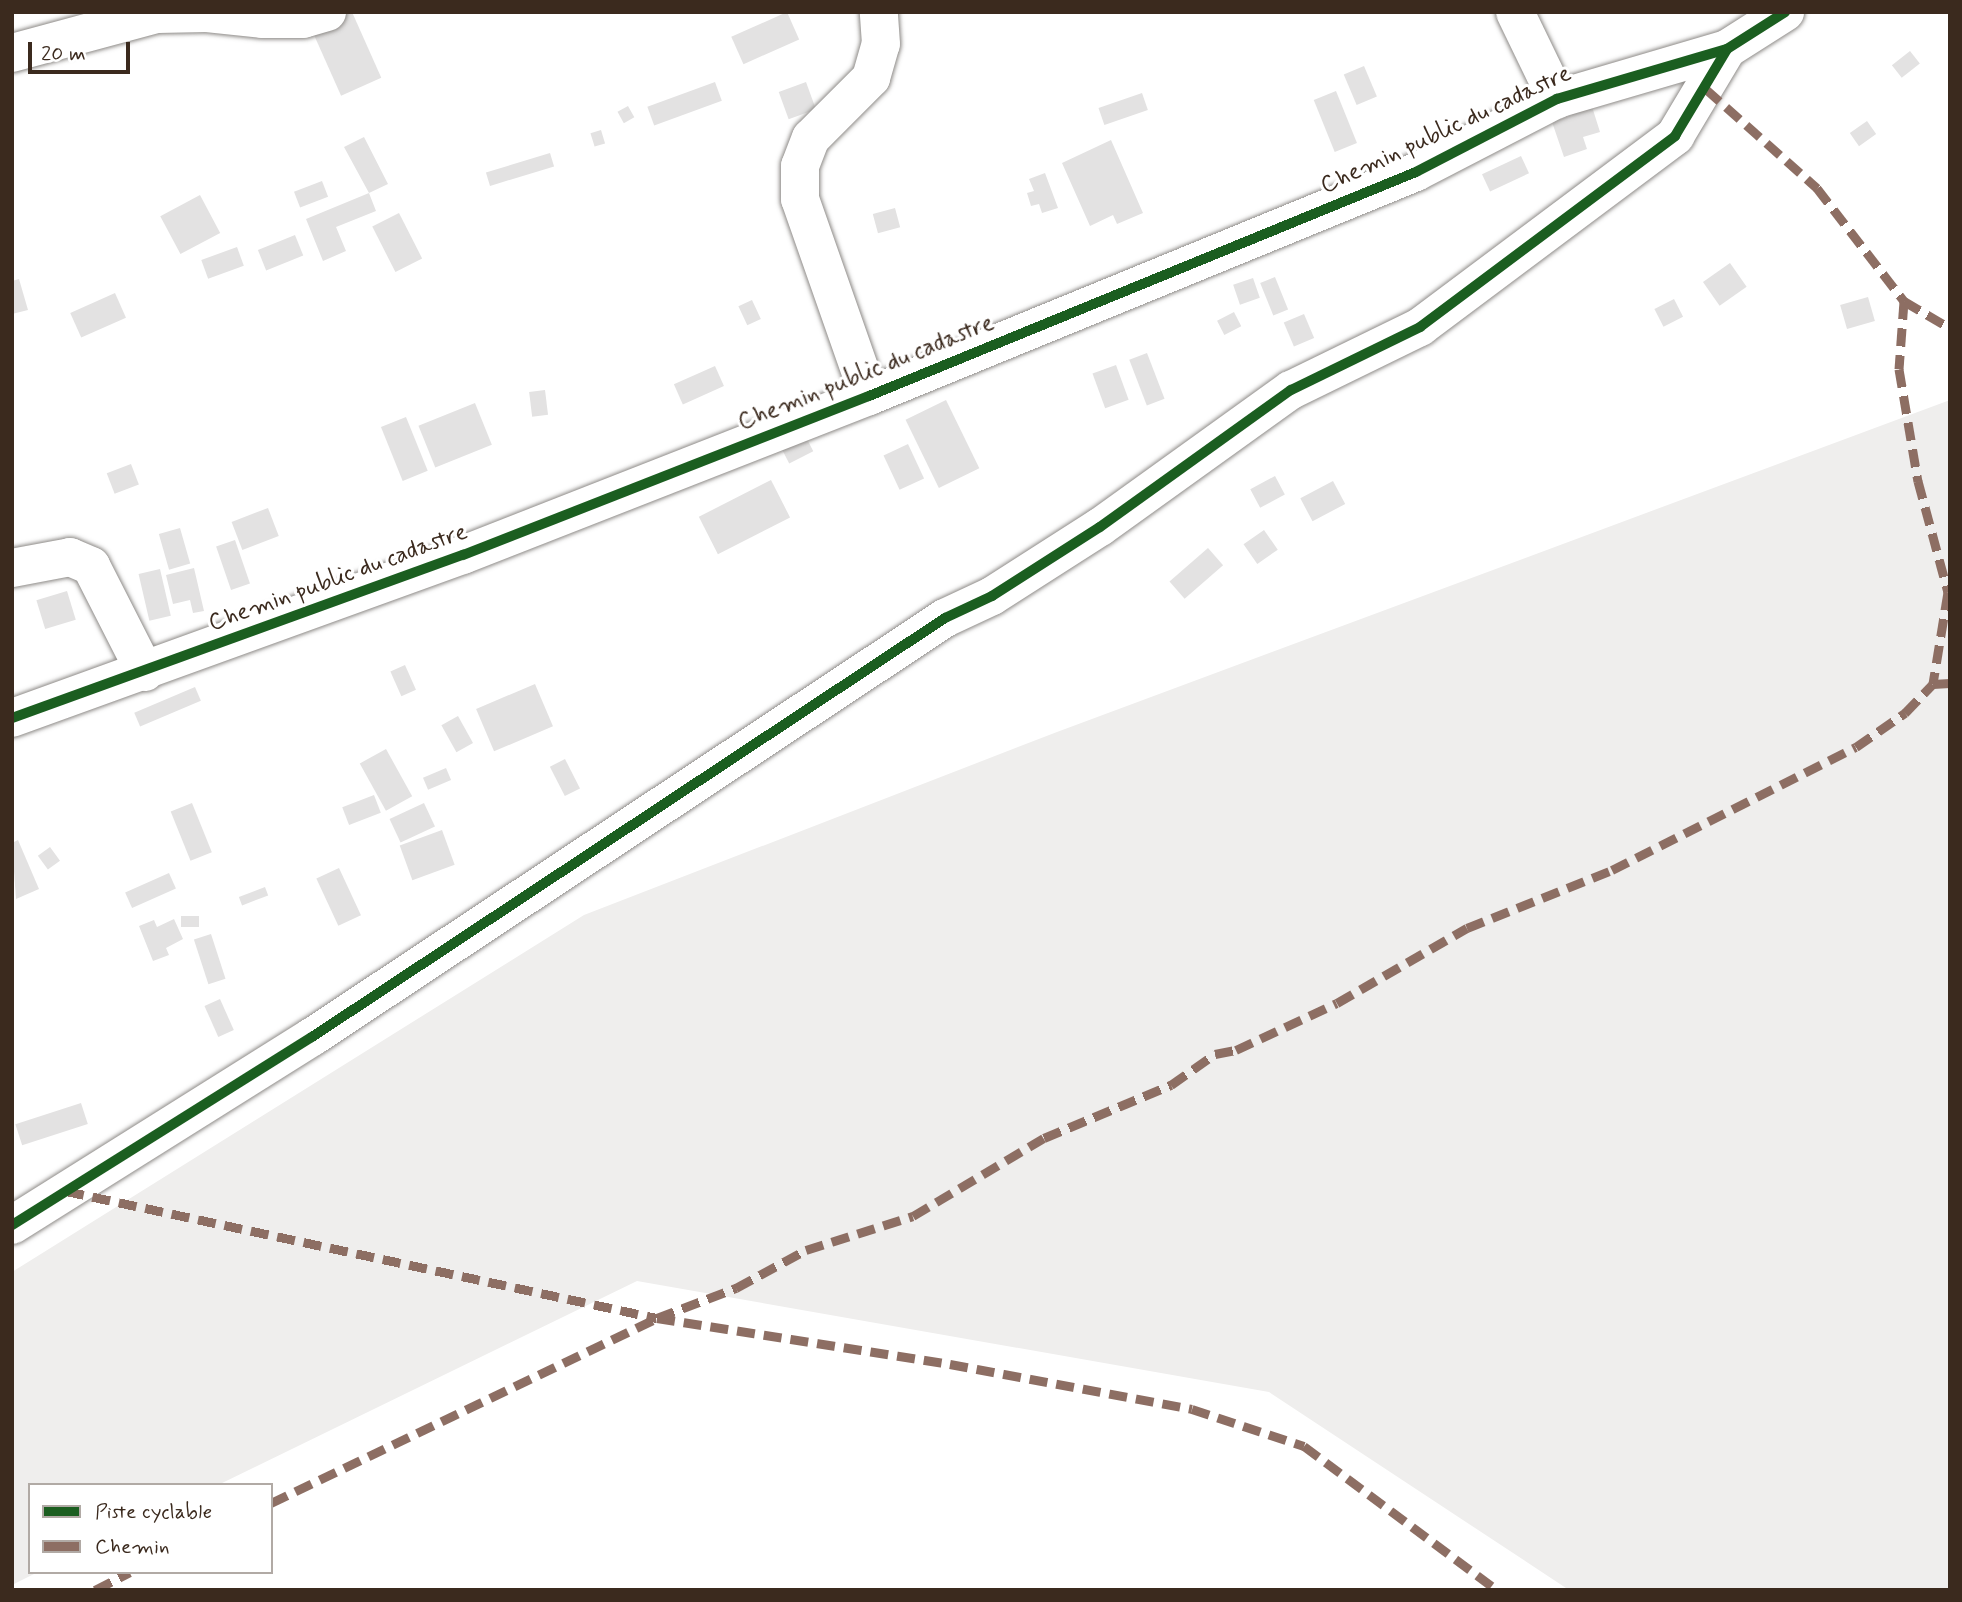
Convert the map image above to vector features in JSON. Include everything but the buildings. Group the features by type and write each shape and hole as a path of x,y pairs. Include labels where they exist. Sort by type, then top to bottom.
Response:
{"street":[{"path":"12,53 157,14 303,19 327,12"},
{"path":"869,396 800,198 800,166 811,138 870,78 881,44 879,12"},
{"path":"1515,12 1557,99"},
{"path":"12,1225 312,1037 945,618 992,596 1100,527 1291,390 1420,327 1675,136 1727,49 1785,12"},
{"name":"Chemin public du cadastre","path":"12,718 463,555 869,396 1416,172 1557,99 1727,49"},
{"path":"12,568 70,556 91,566 145,672"}],"shaded area":[{"path":"1950,400 1950,1590 1569,1590 1269,1392 637,1281 222,1483 28,1483 28,1574 34,1574 12,1585 12,1272 584,915 1057,732"}],"marked path":[{"path":"1706,89 1817,188 1904,301 1950,328"},
{"path":"1904,301 1899,369 1918,481 1948,592 1933,684"},
{"path":"273,1502 657,1318 736,1288 806,1250 913,1216 1044,1138 1171,1085 1215,1054 1236,1050 1337,1003 1467,928 1612,870 1856,747 1905,713 1933,684 1950,683"},
{"path":"66,1191 657,1318 950,1364 1192,1409 1304,1446 1497,1590"},
{"path":"95,1590 126,1574"}],"cycle path":[{"path":"12,1225 312,1037 945,618 992,596 1100,527 1291,390 1420,327 1675,136 1727,49 1785,12"},
{"path":"12,718 463,555 869,396 1416,172 1557,99 1727,49"}]}
